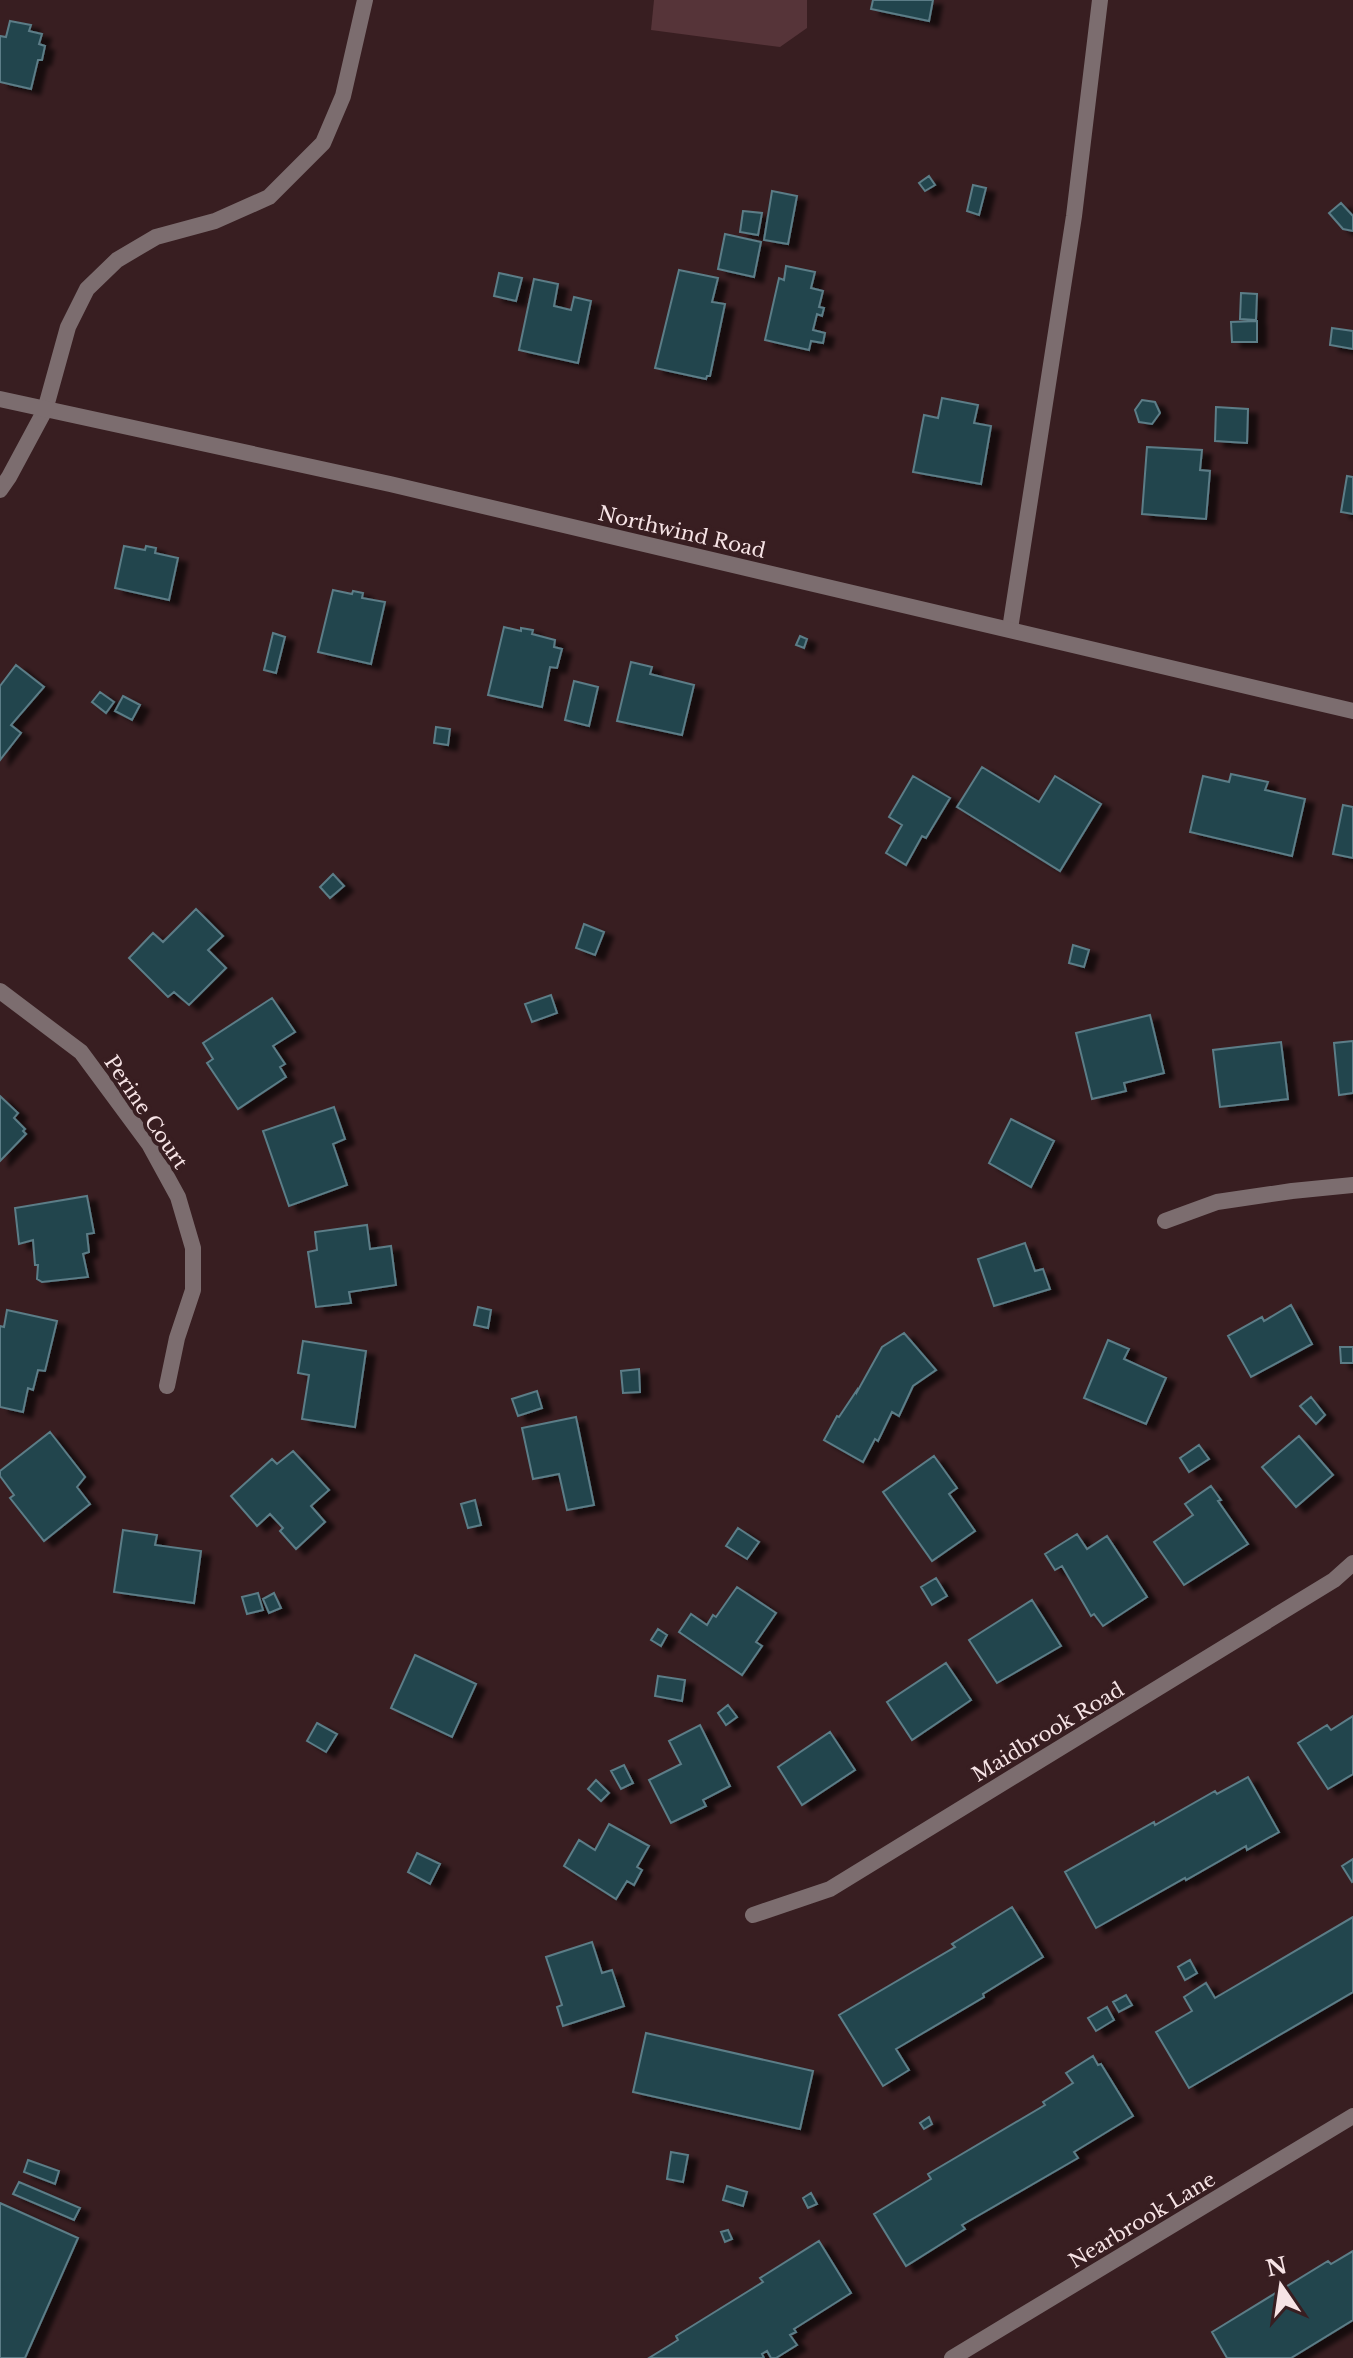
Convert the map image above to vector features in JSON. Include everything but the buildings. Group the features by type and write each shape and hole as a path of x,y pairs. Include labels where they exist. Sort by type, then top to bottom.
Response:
{"street":[{"path":"0,490 45,410 68,327 87,289 117,260 156,237 215,221 269,197 323,143 343,96 365,0"},
{"path":"1010,629 1074,216 1100,0"},
{"name":"Northwind Road","path":"0,399 390,484 1353,711"},
{"name":"Perine Court","path":"0,991 81,1052 149,1144 178,1197 193,1248 193,1290 177,1338 167,1386"},
{"path":"1165,1221 1217,1202 1353,1185"},
{"name":"Maidbrook Road","path":"753,1915 830,1889 1334,1580 1353,1563"},
{"name":"Nearbrook Lane","path":"952,2358 1353,2116"}],"shaded area":[{"path":"654,0 807,0 807,28 780,47 651,30"}]}
